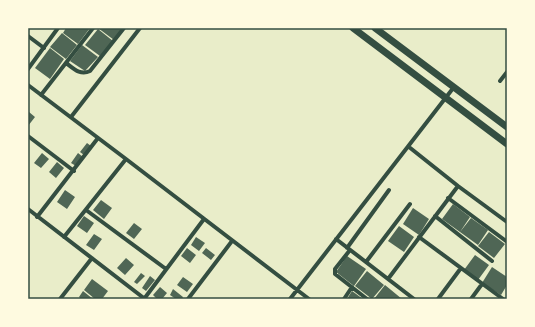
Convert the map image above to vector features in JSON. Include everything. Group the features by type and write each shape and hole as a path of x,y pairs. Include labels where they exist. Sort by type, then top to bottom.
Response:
{"main road":[{"path":"353,28 507,144"},
{"path":"375,28 507,127"}],"street":[{"path":"28,69 57,28"},
{"path":"40,95 93,28"},
{"path":"66,63 81,73 90,71 124,28"},
{"path":"70,117 140,28"},
{"path":"28,36 44,48"},
{"path":"500,81 507,72"},
{"path":"28,85 308,299"},
{"path":"290,299 454,87"},
{"path":"28,136 74,171"},
{"path":"37,217 98,138"},
{"path":"409,146 458,186 507,222"},
{"path":"64,238 126,159"},
{"path":"388,279 458,186"},
{"path":"367,299 335,274 334,271 389,190"},
{"path":"448,198 506,241"},
{"path":"366,262 410,204"},
{"path":"28,209 145,299 204,219"},
{"path":"86,210 166,270"},
{"path":"435,216 492,261"},
{"path":"419,237 503,299"},
{"path":"336,240 349,248 414,299"},
{"path":"188,299 232,241"},
{"path":"60,299 92,258"},
{"path":"438,299 461,268"},
{"path":"471,299 482,284"},
{"path":"344,299 352,287"},
{"path":"134,299 138,294"}],"building":[{"path":"66,28 90,28 78,44 63,33"},
{"path":"98,28 124,28 114,40"},
{"path":"98,29 113,41 100,56 85,45"},
{"path":"62,33 77,45 66,59 50,47"},
{"path":"82,45 98,57 85,71 70,61"},
{"path":"50,48 64,59 50,79 35,68"},
{"path":"29,112 35,117 28,126 28,114"},
{"path":"87,143 91,146 84,155 80,152"},
{"path":"42,153 49,159 41,168 34,163"},
{"path":"78,153 83,157 76,166 71,163"},
{"path":"57,162 64,168 56,178 49,172"},
{"path":"65,190 75,197 67,209 57,202"},
{"path":"101,200 112,208 104,219 93,210"},
{"path":"453,204 470,217 460,232 442,219"},
{"path":"413,208 429,219 419,235 403,224"},
{"path":"84,216 94,223 87,233 77,226"},
{"path":"471,218 488,230 478,245 460,232"},
{"path":"134,223 142,229 134,239 126,233"},
{"path":"399,226 414,237 404,252 388,241"},
{"path":"489,232 505,244 494,258 478,246"},
{"path":"94,234 102,239 94,250 86,245"},
{"path":"196,237 205,243 199,251 191,245"},
{"path":"187,248 196,255 190,263 181,256"},
{"path":"206,248 215,255 211,260 202,253"},
{"path":"475,255 489,265 478,280 464,270"},
{"path":"347,256 366,269 354,286 336,272"},
{"path":"126,258 134,265 125,275 117,268"},
{"path":"492,267 507,277 507,285 501,295 482,283"},
{"path":"367,271 384,285 372,299 355,286"},
{"path":"141,273 145,276 137,284 134,282"},
{"path":"150,276 155,280 146,291 142,288"},
{"path":"183,277 193,284 187,292 177,285"},
{"path":"92,279 108,291 102,299 95,299 84,290"},
{"path":"385,285 402,299 374,299"},
{"path":"160,287 167,293 162,299 157,299 153,295"},
{"path":"173,289 183,297 182,299 176,299 170,295"},
{"path":"83,291 93,299 81,299 79,297"},
{"path":"352,291 363,299 347,299"}]}
